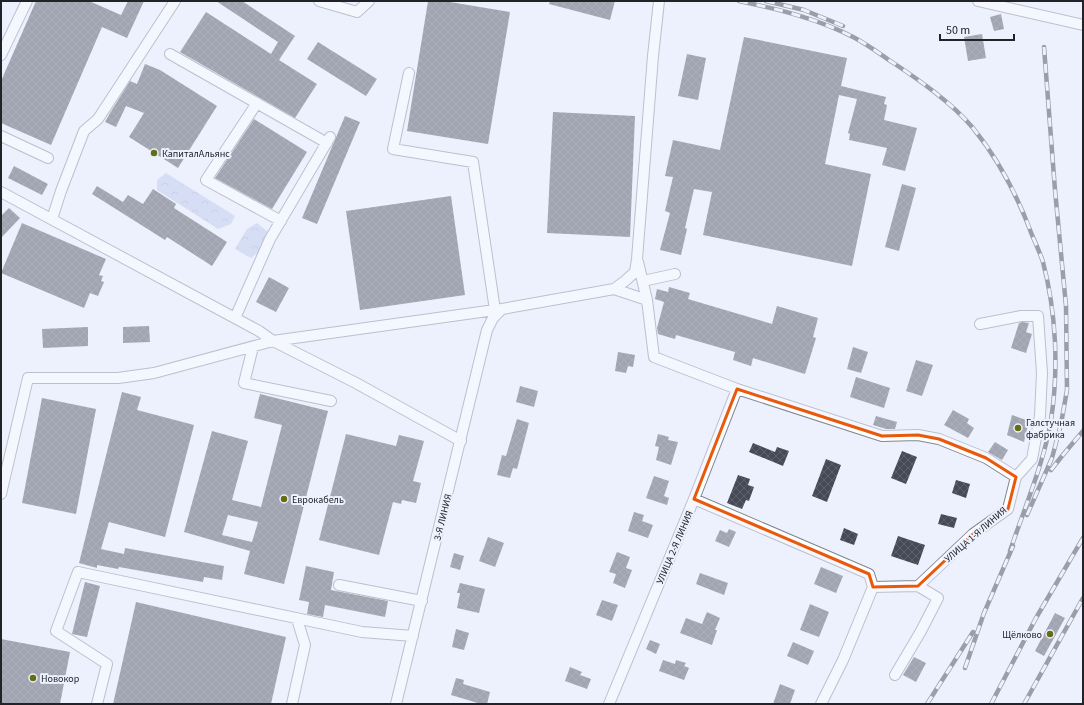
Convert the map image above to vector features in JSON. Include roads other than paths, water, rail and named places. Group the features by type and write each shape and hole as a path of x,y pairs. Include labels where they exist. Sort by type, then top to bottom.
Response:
{"street":[{"path":"1,55 27,1"},
{"path":"52,219 84,131 98,119 175,1"},
{"path":"319,1 357,12 369,1"},
{"path":"1,494 28,378 118,378 154,373 273,341 498,310 614,289 625,281 634,272 638,259 653,56 659,1"},
{"path":"978,1 1083,25"},
{"path":"170,54 257,103 329,140 270,239 235,318"},
{"path":"409,73 393,150 473,162 498,310"},
{"path":"257,103 206,180 280,221"},
{"path":"1,136 48,158"},
{"path":"1,192 259,331 273,341 356,383 461,440"},
{"path":"638,259 647,300 654,357 737,388 882,436 918,434 939,439 986,458 1016,477 1032,459 1040,416 1042,373 1038,316 1021,316 980,324"},
{"path":"643,281 675,274"},
{"path":"614,289 647,300"},
{"name":"3-Я ЛИНИЯ","path":"396,704 488,330 498,310"},
{"path":"253,347 244,383 331,401"},
{"name":"УЛИЦА 2-Я ЛИНИЯ","path":"609,704 694,499 737,388"},
{"name":"УЛИЦА 1-Я ЛИНИЯ","path":"918,586 973,534 1008,509 1016,477"},
{"path":"694,499 869,574 873,587 843,660 821,704"},
{"path":"97,704 107,664 56,631 78,572 362,632 413,636"},
{"path":"339,586 422,601"},
{"path":"873,587 918,586 938,598 895,675"},
{"path":"292,704 306,645 297,618"}],"railway":[{"path":"739,1 798,15 841,31 865,44 913,76 945,100 973,128 991,153 1014,193 1043,262 1051,300 1055,340 1055,380 1051,420 1044,453 1010,551"},
{"path":"766,1 804,10 843,26"},
{"path":"1027,515 1052,458 1061,424 1067,390 1066,306 1044,47"},
{"path":"1051,470 1083,431"},
{"path":"991,704 1036,618 1083,538"},
{"path":"965,668 984,613 1013,546"},
{"path":"1024,704 1083,598"},
{"path":"927,704 973,632"}],"place":[{"name":"КапиталАльянс","path":"154,153"},
{"name":"Галстучная фабрика","path":"1018,428"},
{"name":"Еврокабель","path":"284,499"},
{"name":"Щёлково","path":"1050,634"},
{"name":"Новокор","path":"33,678"}]}
